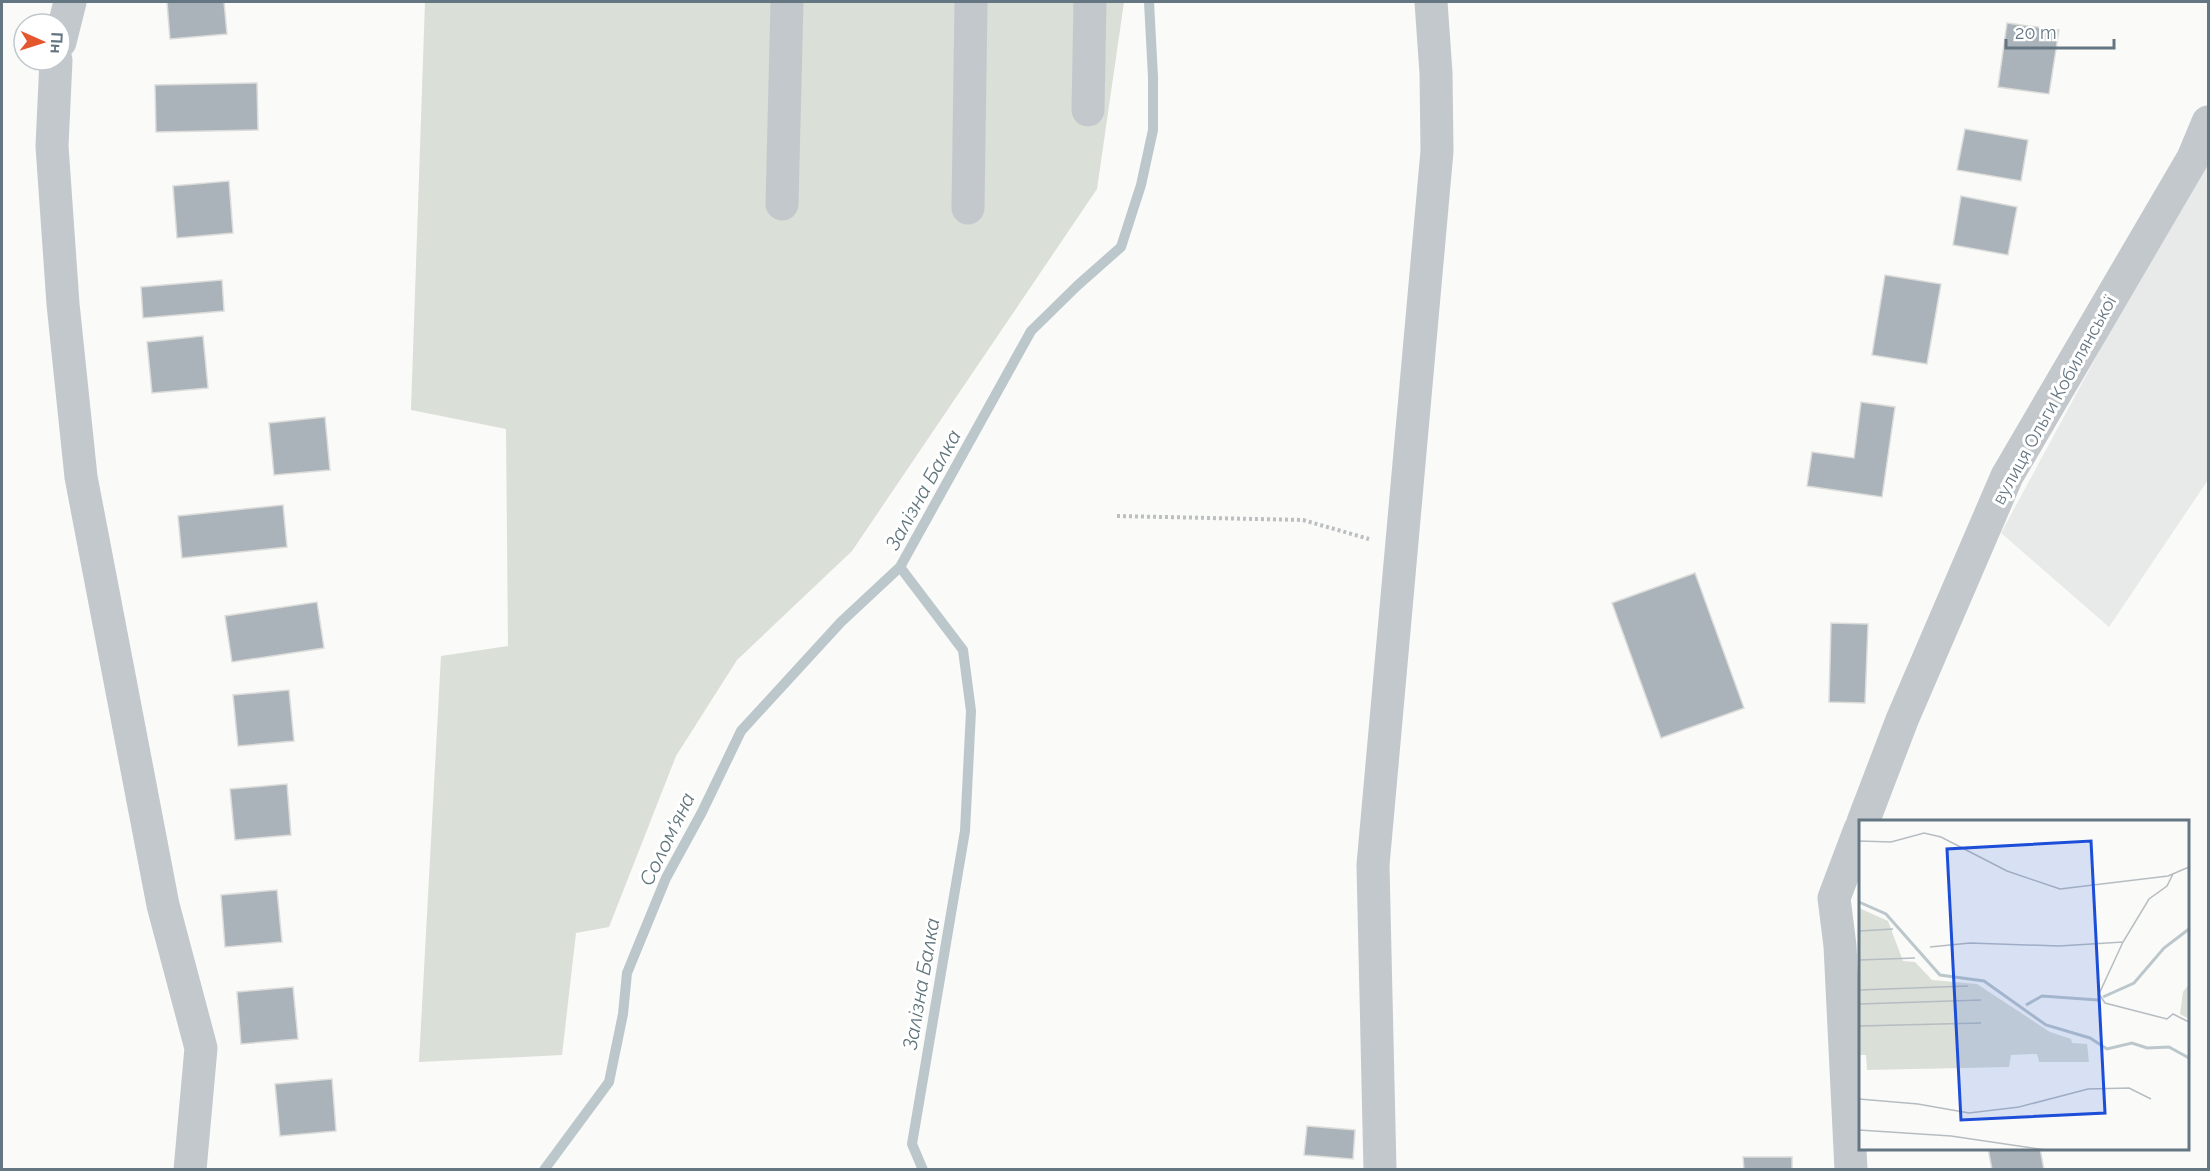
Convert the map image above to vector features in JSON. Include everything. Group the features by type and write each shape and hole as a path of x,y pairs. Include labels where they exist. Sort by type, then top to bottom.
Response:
{"street":[{"path":"782,204 787,2"},
{"path":"968,208 971,2"},
{"path":"1088,110 1090,2"},
{"path":"1380,1170 1373,865 1437,151 1436,73 1431,2"},
{"path":"55,72 52,146 63,304 81,477 163,905 201,1048 190,1170"},
{"name":"вулиця Ольги Кобилянської","path":"1864,820 1902,720 2007,476 2193,158 2208,122"},
{"path":"1851,1170 1839,946 1834,898 1859,832"}],"path":[{"path":"1117,516 1303,520 1401,549"}],"shaded area":[{"path":"425,2 1124,2 1097,189 852,551 737,660 676,756 609,927 576,933 562,1055 419,1062 441,656 508,646 506,429 411,410"},
{"path":"2208,150 2208,480 2109,627 2001,533"}],"building":[{"path":"167,2 224,2 227,34 170,39"},
{"path":"2007,23 2059,30 2049,94 1998,87"},
{"path":"257,83 258,130 156,132 155,85"},
{"path":"1965,129 2028,140 2021,181 1957,170"},
{"path":"229,181 233,233 177,238 173,186"},
{"path":"1961,196 2017,207 2008,255 1953,245"},
{"path":"1885,275 1941,284 1927,364 1872,355"},
{"path":"222,280 224,311 143,318 141,287"},
{"path":"203,336 208,388 152,393 147,342"},
{"path":"1861,402 1895,407 1882,497 1807,486 1812,452 1854,458"},
{"path":"325,417 330,470 274,475 269,423"},
{"path":"283,505 287,547 182,558 178,516"},
{"path":"1695,573 1744,708 1661,738 1612,603"},
{"path":"317,602 324,648 232,662 225,616"},
{"path":"1831,623 1868,624 1865,703 1829,702"},
{"path":"289,690 294,741 238,746 233,695"},
{"path":"287,784 291,835 235,840 230,789"},
{"path":"277,890 282,942 225,947 221,895"},
{"path":"293,987 298,1039 241,1044 237,992"},
{"path":"332,1079 336,1131 280,1136 275,1084"},
{"path":"1307,1126 1355,1130 1353,1159 1304,1155"},
{"path":"1988,1150 2040,1150 2044,1170 1992,1170"},
{"path":"1743,1157 1792,1157 1792,1170 1744,1170"}],"waterway":[{"name":"Солом'яна","path":"544,1170 609,1082 623,1014 627,973 666,878 702,812 741,731 841,622 900,567 1031,331 1121,247 1141,185 1153,130 1149,2"},
{"name":"Залізна Балка","path":"900,567 963,650 971,711 965,831 912,1144 923,1170"}]}
